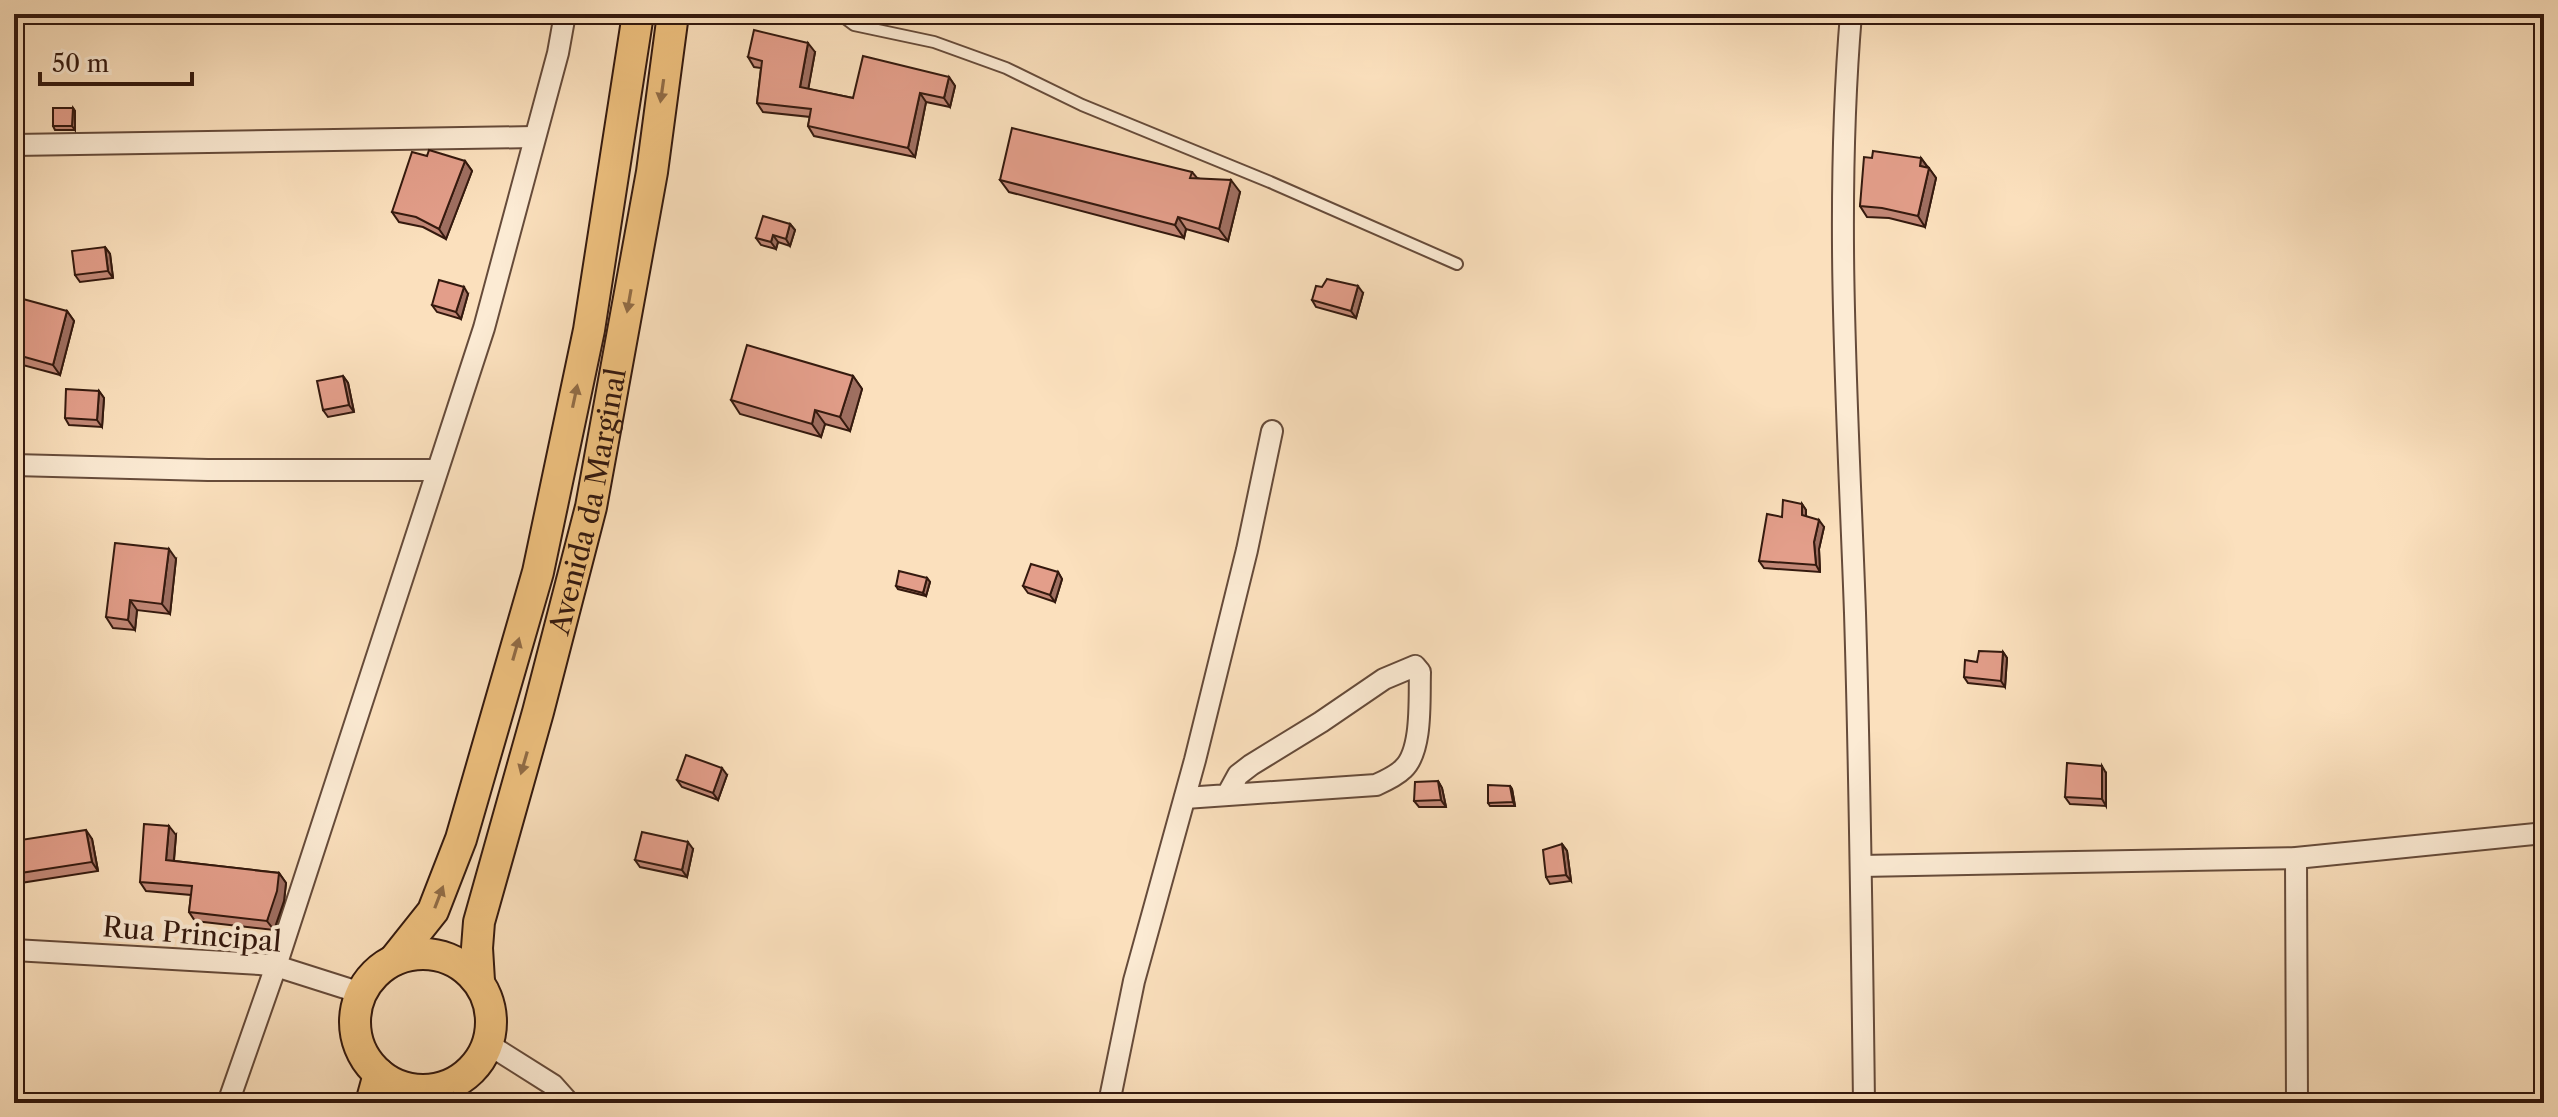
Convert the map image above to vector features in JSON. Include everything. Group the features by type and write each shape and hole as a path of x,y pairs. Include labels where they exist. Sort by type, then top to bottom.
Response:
{"main road":[{"name":"Avenida da Marginal","path":"394,960 433,911 461,839 538,572 589,330 638,14"},
{"name":"Avenida da Marginal","path":"479,981 479,922 538,712 594,492 652,172 673,14"},
{"path":"417,953 440,955 462,965 479,981 488,1001 492,1022 488,1044 468,1073 454,1082 417,1096 379,1074 365,1057 356,1036 355,1014 361,993 375,974 394,960 417,953"},
{"path":"371,1103 379,1074"}],"street":[{"path":"228,1103 276,966 484,328 558,53 565,14"},
{"path":"1851,14 1843,178 1843,315 1855,613 1864,1103"},
{"path":"14,145 534,137"},
{"path":"1109,1103 1134,981 1185,798 1247,550 1272,431"},
{"path":"14,465 208,470 436,470"},
{"path":"1185,798 1376,785 1391,777 1405,768 1414,752 1420,672 1415,666 1384,679 1251,765 1238,775 1227,795"},
{"path":"1861,866 2296,858 2544,833"},
{"path":"2296,858 2297,1103"},
{"name":"Rua Principal","path":"14,950 119,954 276,966 361,993"},
{"path":"488,1044 553,1085 569,1103"}],"lane":[{"path":"843,14 854,25 934,42 1006,68 1082,105 1270,182 1457,264"}],"building":[{"path":"754,30 808,43 800,87 853,98 863,56 949,77 944,98 920,93 908,148 808,126 811,109 757,103 762,61 748,57"},
{"path":"53,108 73,108 72,126 53,126"},
{"path":"1012,128 1192,172 1190,178 1231,180 1219,229 1178,217 1175,225 1000,180"},
{"path":"429,150 465,161 439,229 416,217 392,212 412,152 427,156"},
{"path":"1873,151 1921,158 1920,166 1929,168 1918,216 1860,206 1864,157 1872,158"},
{"path":"763,216 790,224 786,239 773,235 771,242 756,238"},
{"path":"105,247 108,271 75,275 72,251"},
{"path":"1327,279 1358,286 1351,311 1312,300 1316,286 1322,287"},
{"path":"439,280 464,287 456,312 432,305"},
{"path":"23,299 67,311 53,365 14,354 14,332"},
{"path":"747,345 853,376 840,417 815,410 812,424 731,400"},
{"path":"343,376 349,405 323,410 317,381"},
{"path":"66,389 99,391 97,420 65,418"},
{"path":"1783,500 1802,504 1802,515 1819,520 1814,542 1816,565 1759,561 1767,514 1782,517"},
{"path":"115,543 169,549 162,604 130,600 128,620 106,617"},
{"path":"1031,564 1058,572 1050,595 1023,586"},
{"path":"899,571 927,578 923,593 896,586"},
{"path":"1979,651 2003,652 2001,681 1964,677 1965,660 1977,662"},
{"path":"686,755 722,768 713,793 677,780"},
{"path":"2067,763 2102,766 2102,799 2065,797"},
{"path":"1438,781 1441,800 1414,801 1415,782"},
{"path":"1488,785 1510,786 1513,802 1488,803"},
{"path":"144,824 169,826 166,860 279,873 277,891 267,921 189,912 192,886 140,882"},
{"path":"86,830 92,862 14,874 14,841"},
{"path":"642,832 688,842 682,870 635,860"},
{"path":"1562,844 1566,875 1546,877 1543,850"},
{"path":"454,1093 482,1103 450,1103"},
{"path":"1404,1096 1425,1096 1426,1103 1404,1103"}]}
